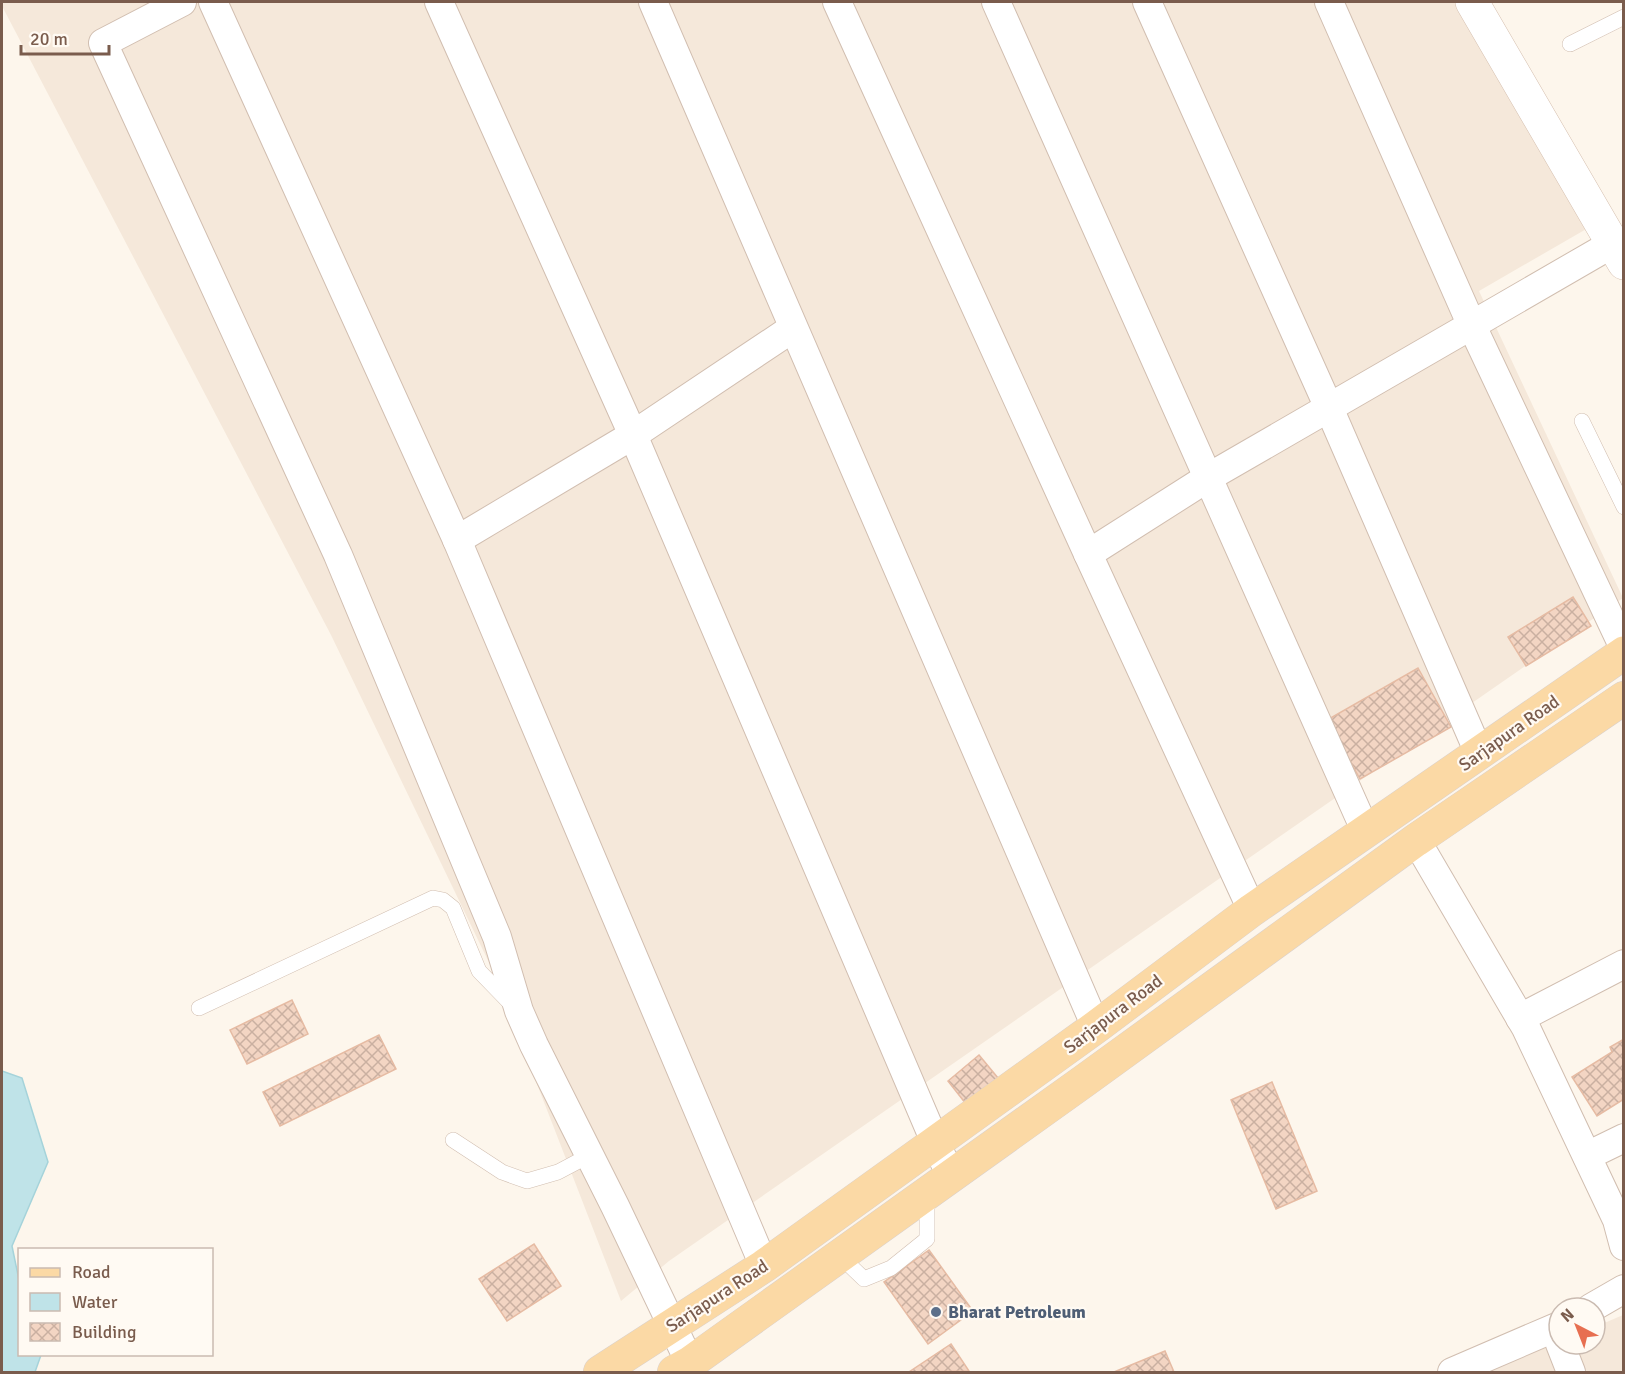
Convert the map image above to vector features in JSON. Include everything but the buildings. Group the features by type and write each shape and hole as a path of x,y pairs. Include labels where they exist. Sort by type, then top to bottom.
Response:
{"main road":[{"name":"Sarjapura Road","path":"600,1372 764,1266 936,1144 1252,910 1623,653"},
{"name":"Sarjapura Road","path":"682,1368 1416,840 1623,698"}],"street":[{"path":"182,2 103,43 338,555 497,937 519,1011 673,1325 682,1368"},
{"path":"213,2 457,540 764,1266"},
{"path":"439,2 633,435 936,1144 939,1185"},
{"path":"653,2 1096,1027"},
{"path":"837,2 1252,910"},
{"path":"996,2 1366,832"},
{"path":"1147,2 1329,408 1479,753"},
{"path":"1329,2 1472,326 1623,648"},
{"path":"1088,554 1209,477 1472,326 1618,254 1472,2"},
{"path":"457,540 633,435 793,328"},
{"path":"1416,840 1520,1018 1617,1220 1623,1246"},
{"path":"1520,1018 1623,964"},
{"path":"1587,1156 1623,1138"},
{"path":"1607,1298 1623,1289"},
{"path":"1452,1372 1547,1339"},
{"path":"1565,1356 1571,1372"}],"lane":[{"path":"1570,44 1623,17"},
{"path":"1582,421 1623,507"},
{"path":"199,1008 433,898 443,900 453,908 479,971 519,1011"},
{"path":"453,1140 502,1172 527,1181 558,1172 590,1155"}],"shaded area":[{"path":"2,2 1483,2 1614,213 1479,291 1623,598 669,1261 621,1301 494,973 331,635 2,6"},
{"path":"1623,1315 1623,1372 1487,1372 1547,1347 1547,1356 1607,1356 1607,1322"}],"water":[{"path":"2,1071 22,1078 48,1162 12,1246 18,1275 18,1356 41,1356 35,1372 2,1372"}],"place":[{"name":"Bharat Petroleum","path":"936,1312"}]}
